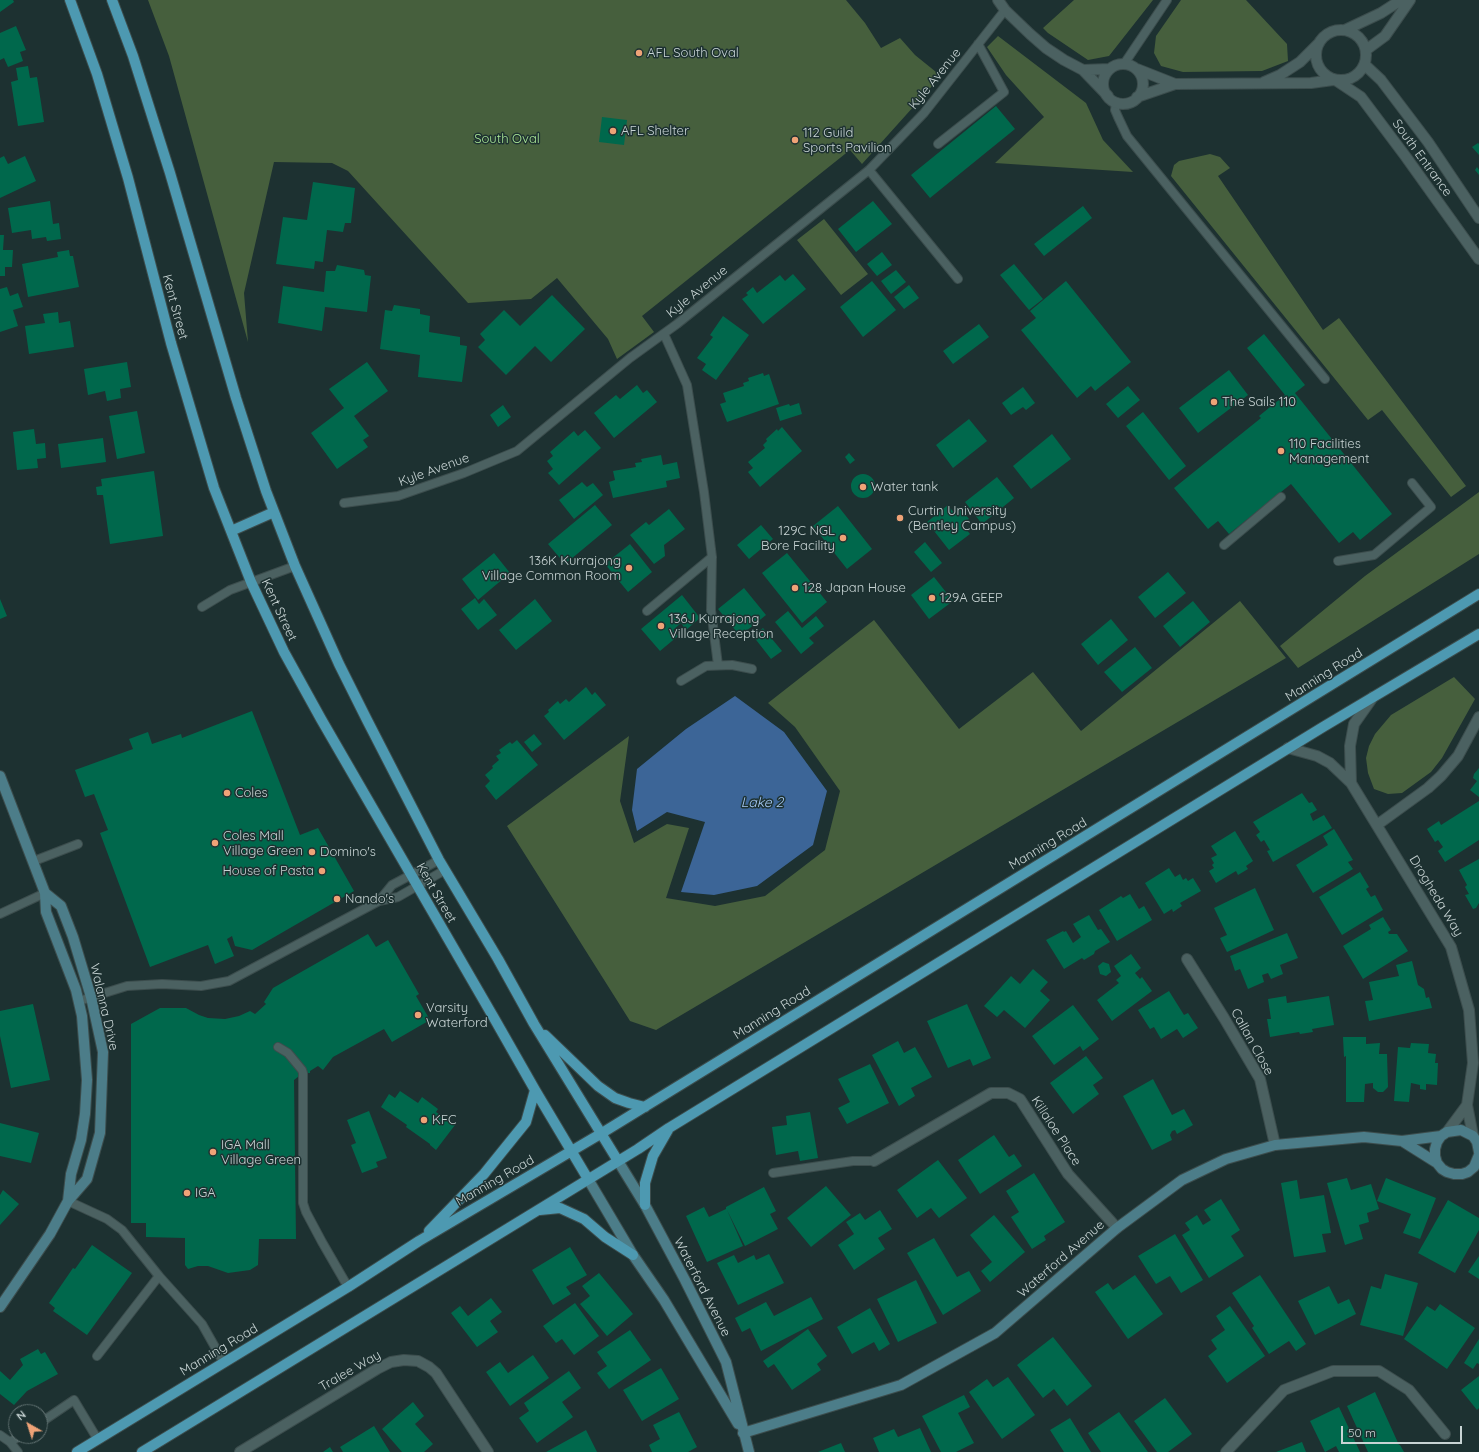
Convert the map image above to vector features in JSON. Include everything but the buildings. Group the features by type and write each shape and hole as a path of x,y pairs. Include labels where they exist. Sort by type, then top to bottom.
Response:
{"main road":[{"name":"Kent Street","path":"70,0 97,74 128,178 182,381 214,488 251,582 284,652 310,699 535,1090 588,1179"},
{"name":"Kent Street","path":"112,0 133,56 170,173 238,406 266,491 295,566 366,720 439,860 498,959 534,1024 618,1161"},
{"path":"231,532 274,512"},
{"name":"Manning Road","path":"77,1452 348,1287 419,1241 602,1133 1479,594"},
{"path":"142,1452 618,1161 669,1128 1288,748 1479,634"},
{"path":"534,1024 598,1086 615,1098 628,1103 644,1106"},
{"path":"419,1241 484,1174 526,1122 535,1090"},
{"path":"645,1205 645,1183 653,1156 669,1128"},
{"path":"536,1211 560,1208 584,1219 605,1237 633,1255"}],"street":[{"path":"998,0 1005,10 1046,48 1083,70 1112,99 1124,103 1130,102 1137,97 1141,92 1142,80 1137,69"},
{"path":"1345,30 1381,13 1400,0"},
{"path":"1366,50 1385,36 1410,0"},
{"path":"1137,97 1175,84 1261,84 1311,83 1346,80 1354,78 1361,72 1365,65 1366,50 1364,43 1353,32 1337,30 1324,37 1300,62 1280,75 1261,84"},
{"path":"1319,43 1316,50 1318,65 1321,71 1335,80"},
{"path":"1083,70 1109,69 1118,64 1124,64 1175,84"},
{"name":"South Entrance","path":"1365,65 1381,80 1428,142 1479,218"},
{"path":"1109,69 1103,80 1103,85 1112,99"},
{"name":"South Entrance","path":"1335,80 1361,97 1476,247 1479,258"},
{"path":"1351,783 1350,746 1354,724 1373,697"},
{"path":"1377,825 1428,788 1441,776 1458,756 1479,717"},
{"name":"Drogheda Way","path":"1288,748 1317,756 1330,763 1351,783 1451,947 1469,1010 1473,1062 1467,1105 1473,1136"},
{"name":"Walanna Drive","path":"0,776 34,861 45,893 46,912 76,990 82,1016 87,1080 85,1114 81,1140 71,1174 68,1201"},
{"name":"Walanna Drive","path":"0,1307 50,1234 68,1201 87,1179 100,1133 103,1052 91,996 73,937 61,906 45,893"},
{"name":"Callan Close","path":"1187,959 1260,1079 1275,1145"},
{"name":"Killaloe Place","path":"874,1161 991,1093 1008,1093 1020,1099 1068,1174 1117,1228"},
{"name":"Drogheda Way","path":"1444,1134 1467,1105"},
{"path":"1461,1130 1473,1136 1479,1148 1479,1154 1474,1167 1468,1172 1462,1174 1447,1172 1437,1163 1435,1149 1437,1142 1444,1134 1461,1130"},
{"name":"Waterford Avenue","path":"743,1433 901,1385 995,1333 1117,1228 1182,1180 1226,1159 1275,1145 1364,1137 1402,1141 1444,1134"},
{"name":"Waterford Avenue","path":"1402,1141 1437,1163"},
{"name":"Waterford Avenue","path":"618,1161 645,1205 726,1362 749,1452"},
{"path":"1468,1172 1479,1173"},
{"name":"Waterford Avenue","path":"588,1179 633,1255 664,1300 743,1433"},
{"name":"Tralee Way","path":"240,1452 377,1369 391,1362 404,1360 418,1361 436,1373 488,1452"},
{"path":"1226,1452 1284,1390 1333,1371 1379,1371 1409,1390 1445,1434"}],"lane":[{"path":"1124,64 1167,0"},
{"name":"Kyle Avenue","path":"344,503 398,496 459,475 517,451 630,358 664,334 869,170 924,113 1005,10"},
{"path":"938,144 1004,92 978,44"},
{"path":"1112,99 1118,118 1127,136 1325,379"},
{"path":"869,170 958,279"},
{"path":"664,334 687,385 704,492 712,557 712,610 718,665"},
{"path":"1338,561 1374,555 1431,507 1412,483"},
{"path":"1224,545 1281,497"},
{"path":"647,611 712,557"},
{"path":"202,607 230,590 295,566"},
{"path":"681,681 706,666 732,665 752,669"},
{"path":"34,861 78,844"},
{"path":"379,901 392,885 439,860"},
{"path":"79,1001 127,986 162,984 201,986 229,981 379,901 398,897 445,870"},
{"path":"0,914 45,893"},
{"path":"278,1047 288,1053 302,1070 303,1203 306,1212 322,1242 348,1287"},
{"path":"773,1173 853,1162 874,1161"},
{"path":"68,1201 107,1218 122,1230 159,1276 202,1324 224,1363"},
{"path":"97,1356 159,1276"},
{"path":"48,1418 74,1400 98,1440"},
{"path":"12,1444 18,1452"}],"green space":[{"name":"South Oval","path":"148,0 846,0 865,23 881,48 900,38 915,55 941,76 862,164 850,150 642,316 654,332 617,359 608,339 557,278 531,299 468,303 348,171 332,163 274,162 244,293 248,342 169,56"},
{"path":"1074,0 1153,0 1109,56 1088,60 1043,28"},
{"path":"1181,0 1246,0 1287,44 1288,61 1262,71 1183,72 1161,66 1154,53 1156,36"},
{"path":"998,36 1086,103 1103,140 1133,172 995,163 1044,117 1006,75 987,47"},
{"path":"1210,154 1220,157 1230,168 1218,176 1323,330 1339,318 1466,486 1451,497 1382,410 1368,420 1171,176 1174,165 1179,161"},
{"path":"824,219 868,274 841,295 797,240"},
{"path":"1479,492 1479,554 1298,668 1280,646 1365,576"},
{"path":"1240,601 1286,658 656,1030 630,1021 507,826 629,736 620,801 634,843 667,824 689,828 666,898 715,906 765,896 825,850 840,791 795,727 768,703 874,620 959,729 1033,672 1081,731"},
{"path":"1454,677 1475,699 1442,758 1431,772 1402,793 1388,794 1374,789 1368,773 1366,758 1369,746 1375,734 1391,715"}],"water":[{"name":"Lake 2","path":"735,696 784,732 827,791 813,845 757,886 714,895 681,892 705,822 667,812 637,831 632,810 637,769 686,729"}],"place":[{"name":"AFL South Oval","path":"639,53"},
{"name":"AFL Shelter","path":"613,131"},
{"name":"112 Guild Sports Pavilion","path":"795,140"},
{"name":"The Sails 110","path":"1214,402"},
{"name":"110 Facilities Management","path":"1281,451"},
{"name":"Water tank","path":"863,487"},
{"name":"Curtin University (Bentley Campus)","path":"900,518"},
{"name":"129C NGL Bore Facility","path":"843,538"},
{"name":"136K Kurrajong Village Common Room","path":"629,568"},
{"name":"128 Japan House","path":"795,588"},
{"name":"129A GEEP","path":"932,598"},
{"name":"136J Kurrajong Village Reception","path":"661,626"},
{"name":"Coles","path":"227,793"},
{"name":"Coles Mall Village Green","path":"215,843"},
{"name":"Domino's","path":"312,852"},
{"name":"House of Pasta","path":"322,871"},
{"name":"Nando's","path":"337,899"},
{"name":"Varsity Waterford","path":"418,1015"},
{"name":"KFC","path":"424,1120"},
{"name":"IGA Mall Village Green","path":"213,1152"},
{"name":"IGA","path":"187,1193"}]}
